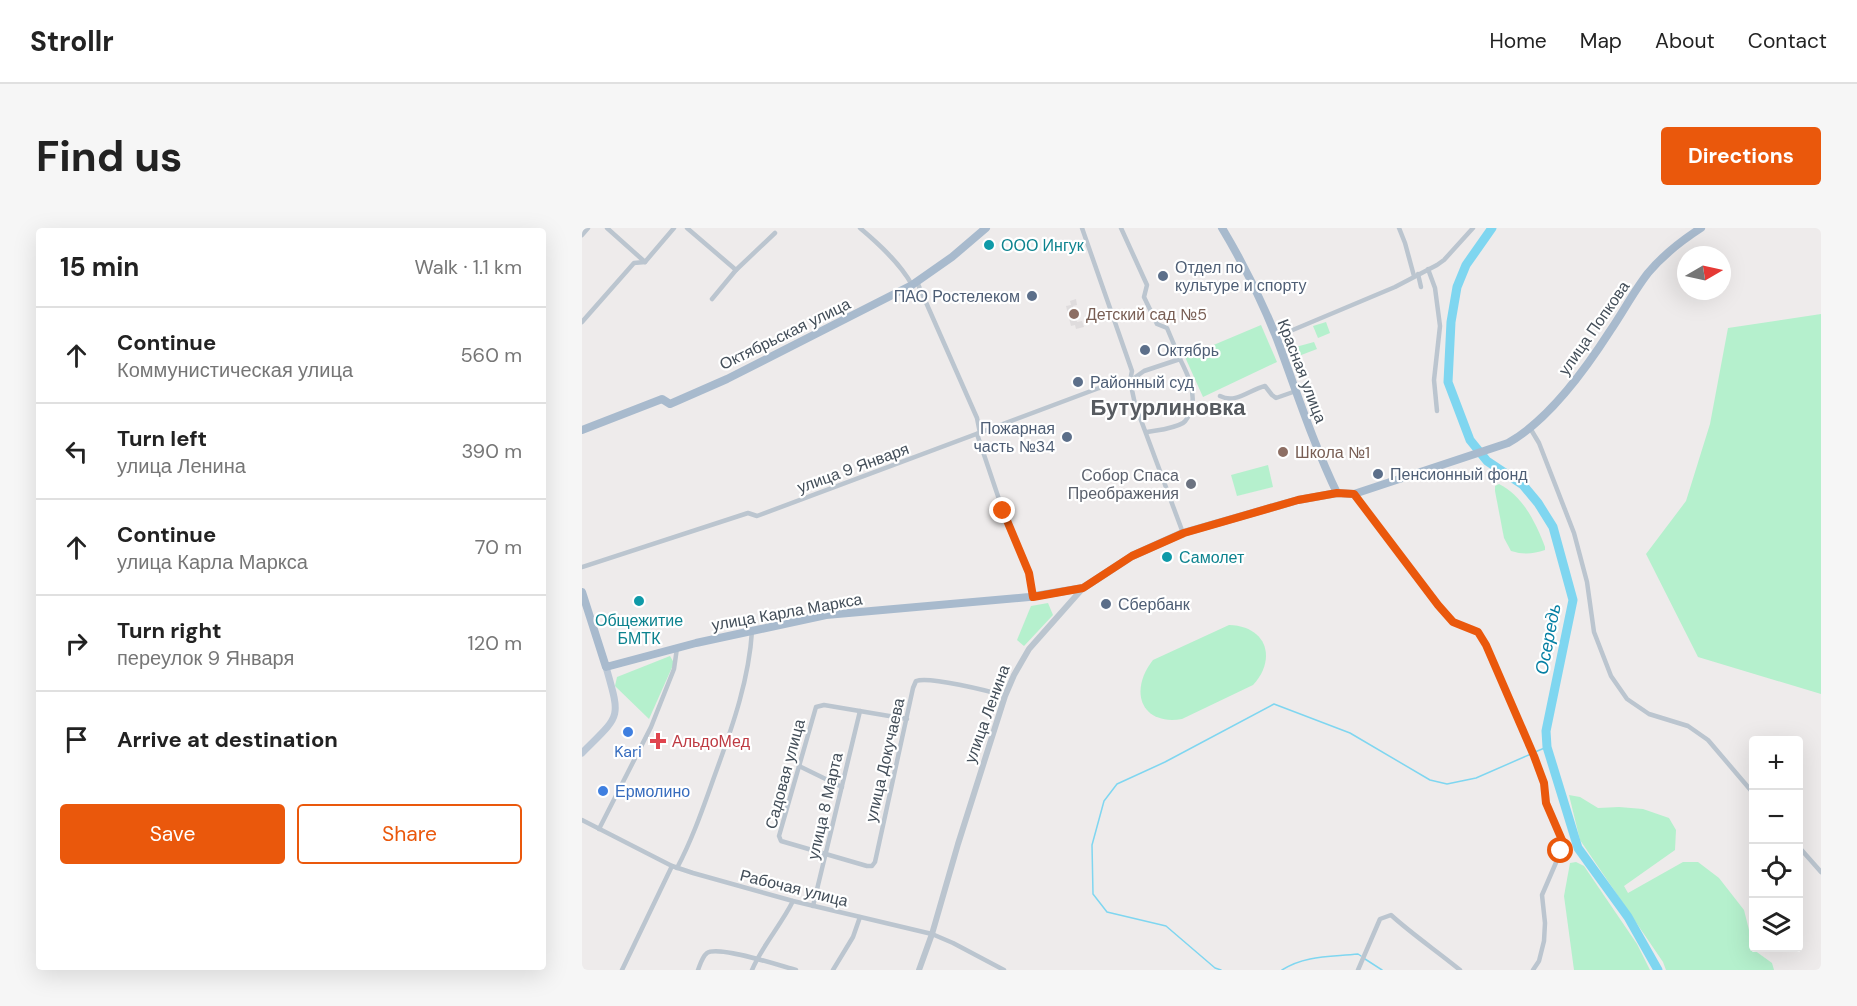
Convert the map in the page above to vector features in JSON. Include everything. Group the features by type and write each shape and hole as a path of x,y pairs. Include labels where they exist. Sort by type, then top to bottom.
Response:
{"main road":[{"name":"Октябрьская улица","path":"582,430 662,399 670,404 845,321 914,284 952,257 986,228"},
{"name":"Красная улица","path":"1222,228 1240,260 1276,337 1337,493"},
{"name":"улица Попкова","path":"1452,460 1508,443 1530,428 1585,368 1648,273 1666,254 1701,228"},
{"name":"улица Ленина","path":"1083,588 1132,556 1184,533 1298,500 1337,493 1354,494 1452,460"},
{"name":"улица Карла Маркса","path":"606,667 677,647 848,612 1033,597 1083,588"},
{"path":"582,592 616,705 615,717 582,753"}],"street":[{"path":"582,235 588,228"},
{"path":"607,228 645,262"},
{"path":"582,322 634,262 645,262 674,228"},
{"path":"687,228 736,270"},
{"path":"860,228 876,241 914,284 977,418 978,434 1003,511 1029,573 1033,597"},
{"path":"1082,228 1132,371 1130,381 1135,405 1184,533"},
{"path":"1121,228 1148,285 1144,297 1157,324 1167,328 1193,388 1191,412 1186,422 1147,432"},
{"path":"1399,228 1421,287"},
{"path":"1276,337 1395,287 1428,269 1444,260 1473,228"},
{"path":"712,299 736,270 775,233"},
{"path":"1428,269 1435,288 1440,326 1434,380 1437,411"},
{"path":"1130,381 1144,371 1180,359"},
{"name":"улица 9 Января","path":"582,567 748,513 757,516 1100,388 1130,381"},
{"path":"1220,396 1228,400 1234,399 1265,386 1276,398 1296,392"},
{"path":"1530,428 1546,459 1574,534 1587,582 1594,632 1611,676 1627,699 1645,712 1688,726 1708,741 1751,790"},
{"path":"1354,494 1453,622 1478,632 1486,645 1531,748 1544,783 1546,803 1562,840 1561,851 1542,895 1544,941 1539,962 1533,970"},
{"name":"улица Ленина","path":"919,970 1005,696 1029,649 1083,588"},
{"path":"622,970 689,844 729,734 750,657 752,631"},
{"path":"599,829 651,727 673,673 677,647"},
{"name":"улица Докучаева","path":"874,862 914,684 918,680 927,680 988,690 1005,696"},
{"name":"Садовая улица","path":"874,862 872,866 869,866 785,843 780,839 816,707 824,705 907,718"},
{"name":"улица 8 Марта","path":"813,906 860,711"},
{"path":"799,766 842,787"},
{"name":"Рабочая улица","path":"582,820 675,867 793,902 932,934 1004,970"},
{"path":"1803,852 1821,872"},
{"path":"752,970 793,902"},
{"path":"1359,970 1380,920 1391,915 1414,936 1460,970"},
{"path":"833,970 853,937 860,916"},
{"path":"698,970 704,956 714,951 757,959 796,970"}],"shaded area":[{"name":"Детский сад №5","path":"1076,299 1077,305 1073,306 1074,312 1079,311 1080,315 1076,317 1077,322 1082,321 1084,327 1076,329 1075,325 1071,326 1066,306 1071,305 1070,301"}],"green space":[{"path":"1821,314 1821,694 1698,657 1646,554 1686,501 1710,424 1728,328"},
{"path":"1326,322 1330,333 1318,338 1313,326"},
{"path":"1261,325 1277,362 1203,397 1185,357"},
{"path":"1314,342 1317,349 1296,357 1292,348"},
{"path":"1268,465 1273,487 1237,496 1231,475"},
{"path":"1499,484 1515,496 1528,511 1545,550 1528,553 1511,551 1504,538 1495,491 1495,486"},
{"path":"1048,603 1053,615 1024,646 1017,640 1031,606"},
{"path":"1229,625 1252,631 1260,638 1264,646 1265,665 1253,685 1182,719 1168,720 1156,717 1148,711 1141,694 1142,683 1153,660"},
{"path":"670,656 674,663 649,719 615,686 617,677"},
{"path":"1569,795 1580,797 1598,808 1643,809 1669,818 1676,830 1675,850 1624,886 1628,893 1683,862 1698,862 1719,878 1744,910 1749,930 1749,952 1757,952 1772,963 1774,970 1666,970 1663,962 1580,840"},
{"path":"1576,862 1584,866 1637,944 1650,970 1574,970 1564,896 1570,863"}],"waterway":[{"name":"Осередь","path":"1492,228 1466,265 1457,287 1451,322 1448,382 1470,440 1487,461 1523,485 1553,527 1573,600 1546,731 1547,747 1578,848 1628,917 1658,970"},
{"path":"1221,970 1215,968 1166,926 1107,912 1093,894 1092,845 1104,801 1117,784 1165,762 1274,704 1350,733 1430,780 1447,784 1476,778 1531,754"},
{"path":"1535,752 1547,747"},
{"path":"1282,970 1309,959 1358,954 1361,956"},
{"path":"1365,959 1382,970"}],"place":[{"name":"ООО Ингук","path":"989,245"},
{"name":"Отдел по культуре и спорту","path":"1163,276"},
{"name":"ПАО Ростелеком","path":"1032,296"},
{"name":"Детский сад №5","path":"1074,314"},
{"name":"Октябрь","path":"1145,350"},
{"name":"Районный суд","path":"1078,382"},
{"name":"Пожарная часть №34","path":"1067,437"},
{"name":"Школа №1","path":"1283,452"},
{"name":"Пенсионный фонд","path":"1378,474"},
{"name":"Собор Спаса Преображения","path":"1191,484"},
{"name":"Самолет","path":"1167,557"},
{"name":"Общежитие БМТК","path":"639,601"},
{"name":"Сбербанк","path":"1106,604"},
{"name":"Kari","path":"628,732"},
{"name":"АльдоМед","path":"658,741"},
{"name":"Ермолино","path":"603,791"}],"district":[{"name":"Бутурлиновка","path":"1168,407"}],"route":[{"path":"1003,511 1029,573 1033,597 1083,588 1132,556 1184,533 1298,500 1337,493 1354,494 1438,605 1453,622 1478,632 1486,645 1544,783 1546,803 1562,840 1561,851"}]}
